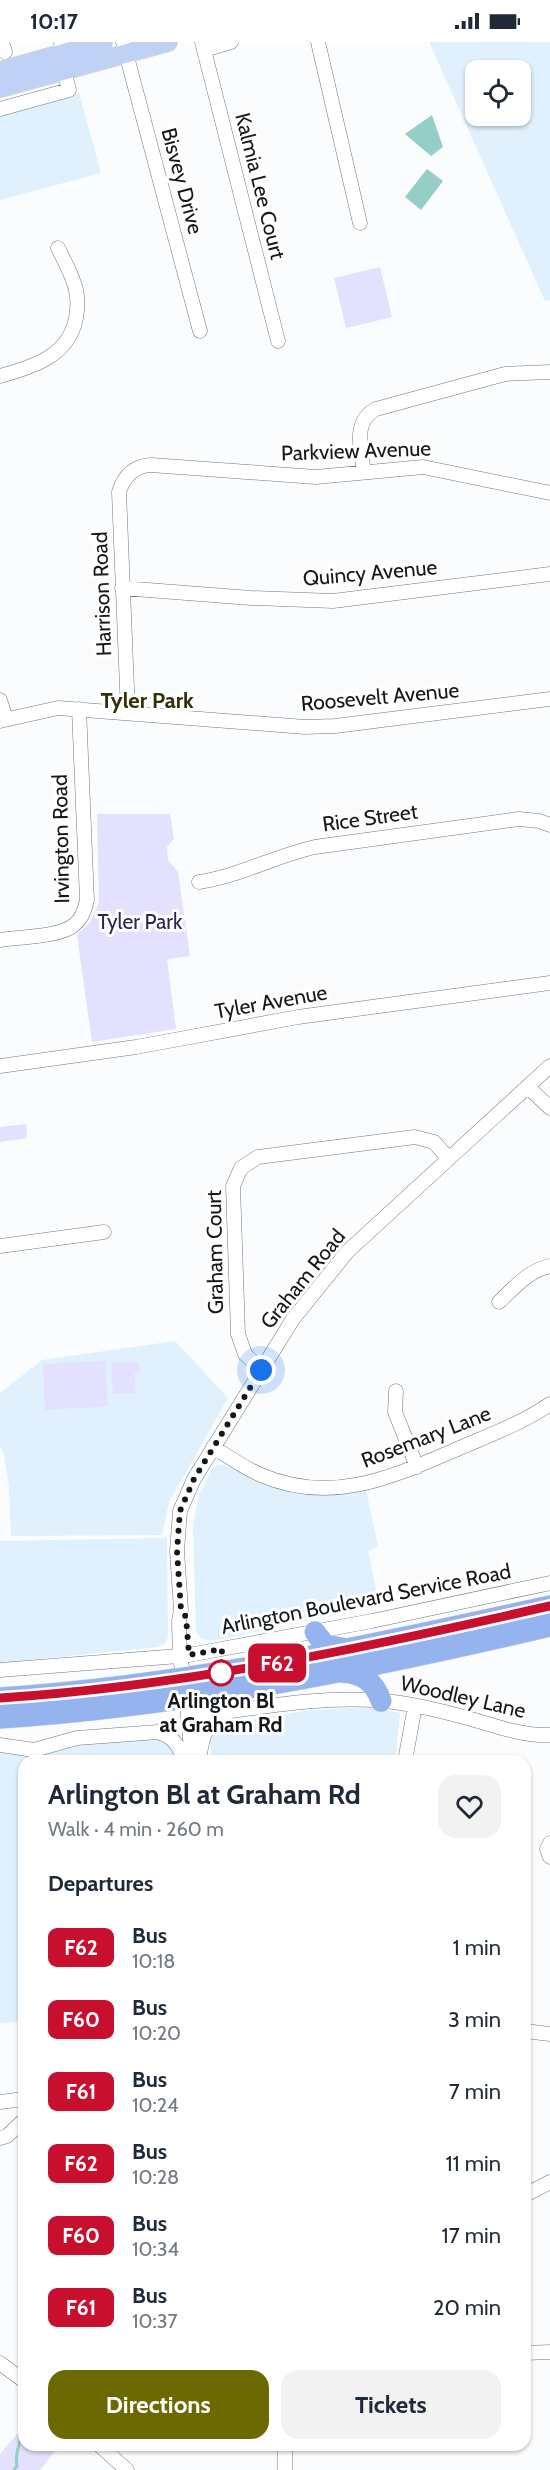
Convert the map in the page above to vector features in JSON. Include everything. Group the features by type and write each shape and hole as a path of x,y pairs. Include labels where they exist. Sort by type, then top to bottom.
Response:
{"highway":[{"path":"0,1698 52,1694 186,1698 284,1662 550,1606"},
{"path":"0,1718 186,1698 332,1672 550,1626"},
{"path":"284,1662 298,1650 308,1634 325,1645 349,1649"},
{"path":"332,1672 362,1676 373,1685 381,1701"}],"main road":[{"path":"0,71 103,42"},
{"path":"0,88 62,55 168,42"}],"street":[{"path":"203,46 231,42"},
{"path":"318,42 360,223"},
{"name":"Kalmia Lee Court","path":"203,46 278,341"},
{"name":"Bisvey Drive","path":"124,48 200,331"},
{"path":"0,109 69,90 62,55"},
{"path":"0,376 45,360 59,350 72,330 77,296 75,285 58,248"},
{"path":"364,472 359,432 367,416 376,409 505,374 550,372"},
{"name":"Parkview Avenue","path":"127,475 139,467 151,465 315,477 423,467 550,493"},
{"name":"Harrison Road","path":"127,475 119,492 128,713"},
{"name":"Quincy Avenue","path":"122,588 251,598 333,601 550,574"},
{"name":"Roosevelt Avenue","path":"3,720 45,709 79,709 305,727 335,726 550,699"},
{"path":"0,700 3,720"},
{"name":"Irvington Road","path":"0,940 58,932 72,927 85,910 87,900 79,709"},
{"name":"Rice Street","path":"198,882 225,876 315,847 519,819 539,821 550,825"},
{"name":"Tyler Avenue","path":"0,1065 136,1047 290,1018 550,983"},
{"name":"Graham Road","path":"192,1755 184,1655 186,1617 181,1610 177,1551 180,1511 194,1479 300,1310 348,1251 529,1088 550,1066"},
{"path":"529,1088 550,1108"},
{"name":"Graham Court","path":"261,1370 245,1354 238,1334 233,1186 237,1164 258,1157 415,1137 434,1142 449,1159"},
{"path":"0,1246 104,1232"},
{"path":"499,1302 529,1275 550,1266"},
{"path":"396,1391 395,1412 417,1467"},
{"name":"Rosemary Lane","path":"213,1447 262,1476 301,1487 345,1487 369,1484 417,1467 522,1421 550,1404"},
{"name":"Arlington Boulevard Service Road","path":"0,1670 184,1655 308,1634 550,1583"},
{"name":"Woodley Lane","path":"186,1698 225,1713 330,1700 381,1701 415,1706 512,1731 550,1735"},
{"path":"406,1755 415,1706"},
{"path":"194,1755 211,1723 225,1713"},
{"path":"0,1745 34,1750 46,1749 77,1738 158,1732 167,1734 188,1755"},
{"path":"550,1843 547,1849 550,1857"},
{"path":"531,2032 550,2034"},
{"path":"0,2102 18,2100"},
{"path":"0,2138 8,2136 18,2126"},
{"path":"531,2192 550,2182"},
{"path":"531,2353 550,2352"},
{"path":"0,2363 18,2376"},
{"path":"106,2451 128,2470"},
{"path":"285,2451 285,2470"}],"shaded area":[{"path":"429,42 550,42 550,300 545,301 467,126 531,126 531,60 465,60 465,122"},
{"path":"79,93 101,173 0,200 0,114"},
{"path":"432,115 443,147 431,156 405,134"},
{"path":"427,169 443,181 421,210 405,197"},
{"path":"175,1341 228,1398 169,1502 162,1535 11,1536 9,1487 4,1454 0,1446 0,1393 42,1360"},
{"path":"217,1465 223,1465 271,1485 366,1490 378,1546 368,1551 379,1605 214,1641 202,1639 196,1632 193,1525 199,1495 212,1469"},
{"path":"167,1538 168,1636 166,1643 158,1647 0,1663 0,1541"},
{"path":"372,1707 400,1713 396,1755 211,1755 209,1734 218,1726 309,1710"},
{"path":"180,1732 182,1755 18,1755 18,2022 0,2023 0,1749"}],"green space":[{"path":"380,267 392,317 346,328 334,278"},
{"name":"Tyler Park","path":"97,814 170,814 174,839 167,847 168,860 178,872 190,956 167,959 176,1029 92,1042 77,935 91,921 99,902"},
{"path":"26,1124 27,1138 0,1142 0,1127"},
{"path":"105,1361 108,1406 45,1410 43,1364"},
{"path":"139,1362 140,1373 134,1374 136,1393 113,1394 111,1363"},
{"path":"18,2433 18,2451 55,2451 40,2470 0,2470 0,2454"}],"waterway":[{"path":"14,2470 17,2466 18,2447"}],"bus line":[{"name":"F62","path":"0,1698 52,1694 253,1668 550,1606"}],"place":[{"name":"Arlington Bl at Graham Rd","path":"221,1673"}],"district":[{"name":"Tyler Park","path":"147,700"}],"route":[{"path":"221,1673 222,1649 189,1655 186,1617 181,1610 177,1551 180,1511 194,1479 261,1370"}]}
